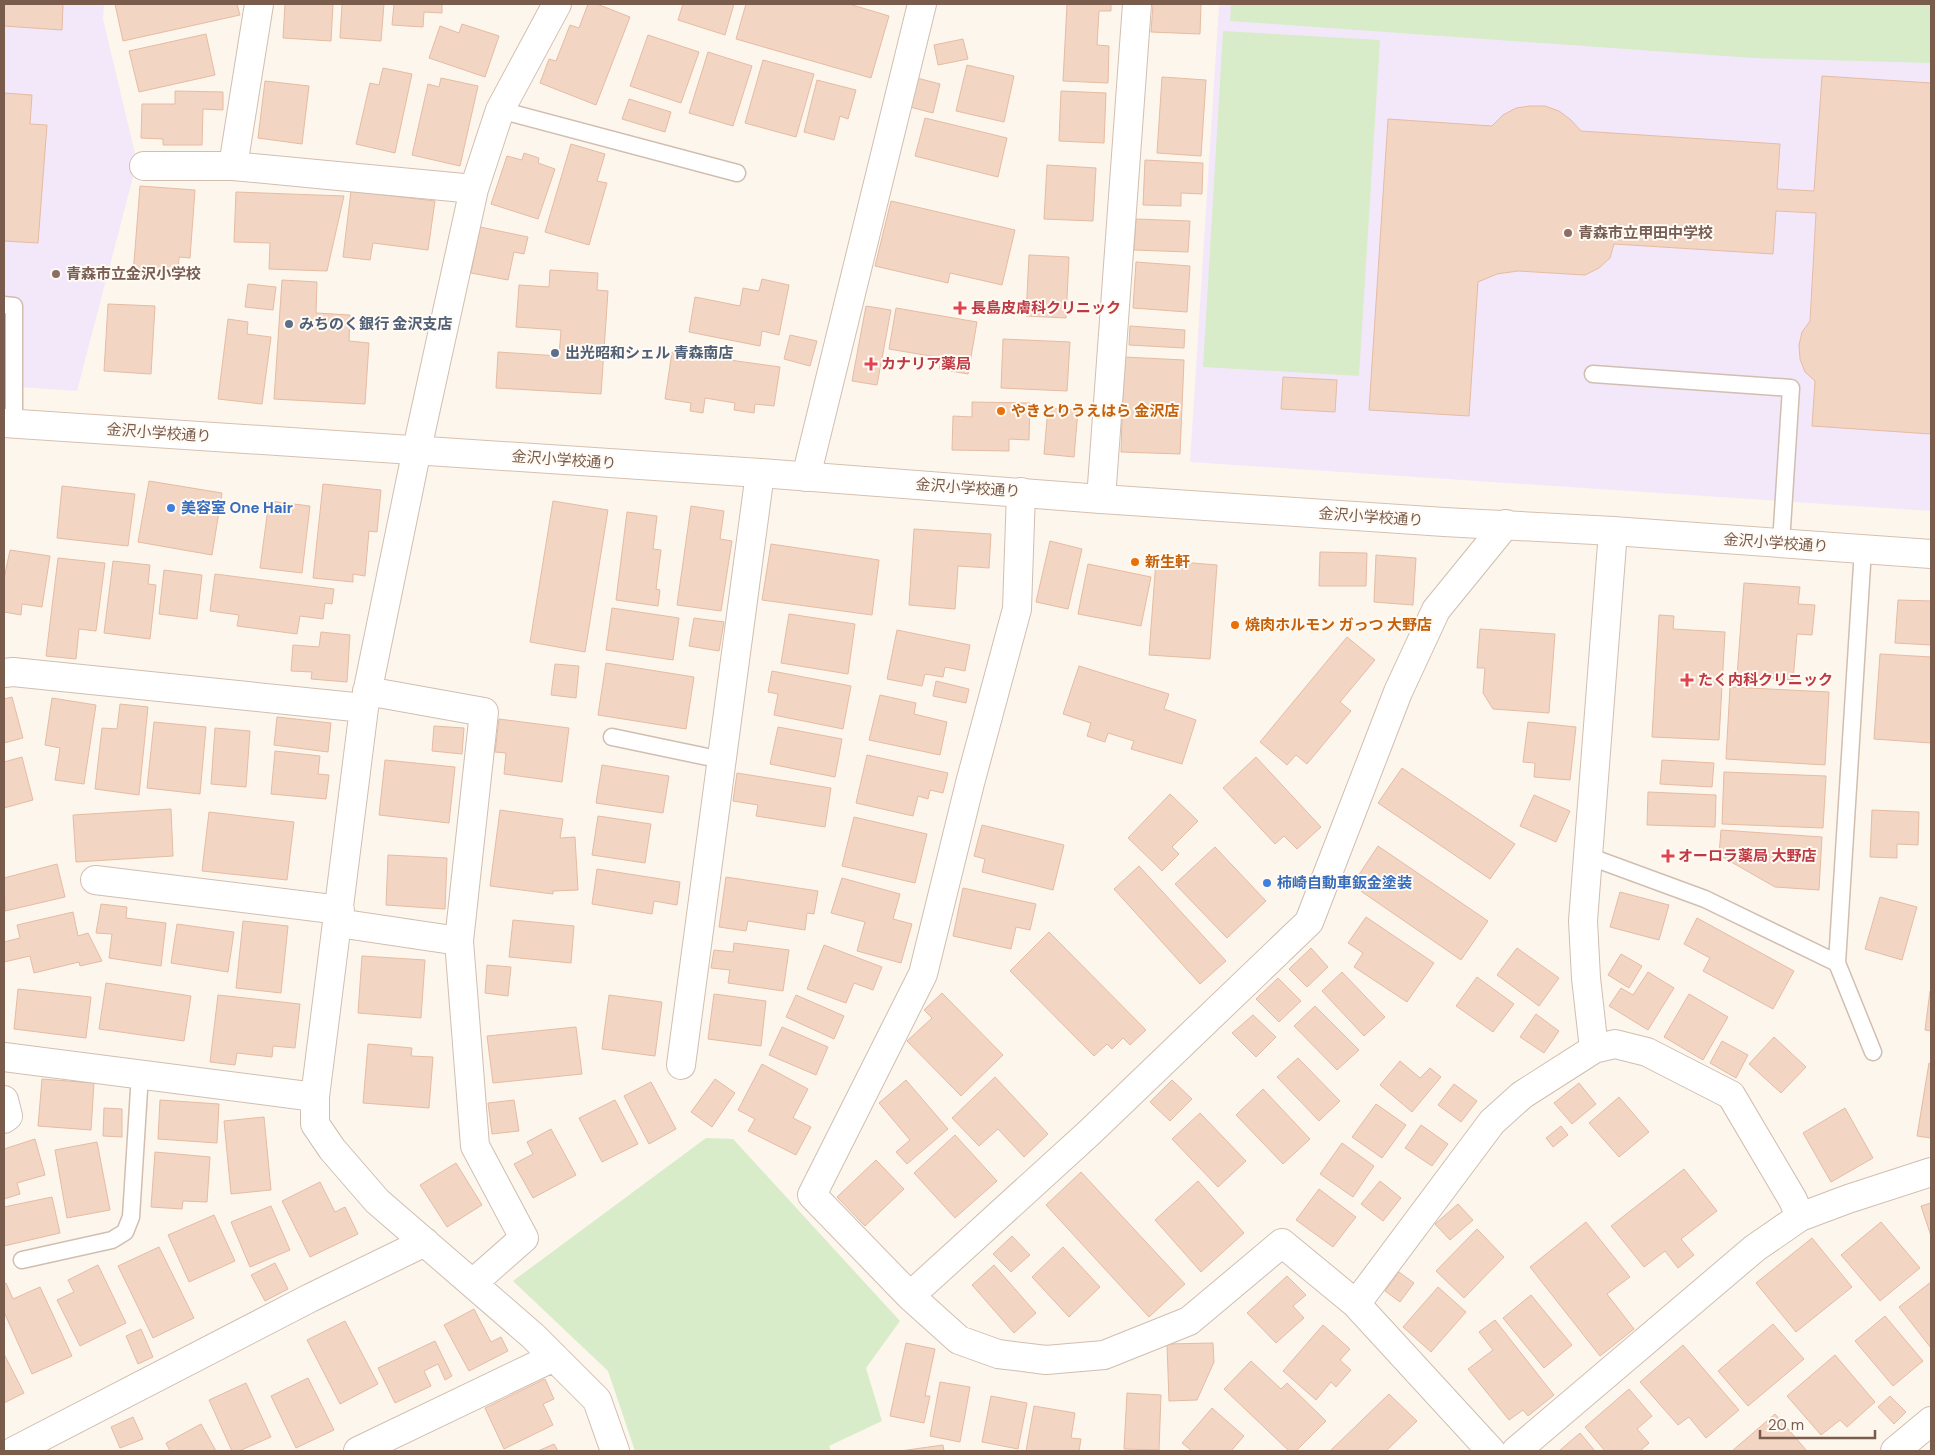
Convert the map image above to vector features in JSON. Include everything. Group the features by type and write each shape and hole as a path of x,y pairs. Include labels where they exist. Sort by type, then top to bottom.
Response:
{"street":[{"path":"233,166 259,4"},
{"path":"557,4 500,110 474,189 417,449 366,699 315,1096 315,1124 332,1149 377,1201 533,1336 597,1400 614,1451"},
{"path":"806,477 922,4"},
{"path":"1101,499 1137,4"},
{"path":"144,166 233,166 474,189"},
{"name":"金沢小学校通り","path":"9,423 417,449 1101,499 1444,522 1613,531 1931,554"},
{"path":"681,1064 760,473"},
{"path":"1021,492 1017,609 970,783 924,974 812,1195 910,1296 959,1340 998,1354 1046,1360 1104,1355 1189,1321 1282,1243 1356,1304 1491,1451"},
{"path":"910,1296 1089,1133 1309,922 1398,692 1436,610 1506,524"},
{"path":"1594,1049 1586,978 1583,921 1613,531"},
{"path":"4,673 12,672 366,699 484,712 459,940 475,1146 524,1238 473,1283"},
{"path":"95,880 339,916 459,940"},
{"path":"1356,1304 1492,1122 1522,1095 1594,1049 1615,1044 1647,1052 1731,1095 1793,1200 1800,1217"},
{"path":"4,1056 315,1096"},
{"path":"4,1100 8,1116 4,1119"},
{"path":"1516,1451 1754,1248 1800,1217 1848,1198 1931,1172"},
{"path":"14,1451 55,1442 310,1298 425,1242"},
{"path":"358,1451 554,1357"},
{"path":"1895,1451 1931,1421"}],"lane":[{"path":"500,110 737,174"},
{"path":"4,305 14,306 9,423"},
{"path":"1593,374 1791,388 1781,543"},
{"path":"1863,549 1837,963 1873,1052"},
{"path":"612,737 722,760"},
{"path":"1588,856 1705,899 1837,963"},
{"path":"22,1260 112,1240 124,1232 131,1218 140,1074"}],"shaded area":[{"name":"青森市立金沢小学校","path":"4,4 104,4 103,19 137,162 77,391 4,386"},
{"name":"青森市立甲田中学校","path":"1219,4 1931,4 1931,511 1190,462"}],"green space":[{"path":"1231,4 1931,4 1931,63 1753,58 1230,21"},
{"path":"1223,31 1380,40 1359,376 1203,367"},
{"path":"706,1138 733,1139 900,1321 866,1368 882,1421 829,1446 831,1451 635,1451 608,1371 513,1281"}],"building":[{"path":"4,4 63,4 62,30 4,26"},
{"path":"115,4 237,4 240,15 123,41"},
{"path":"285,4 333,4 331,41 283,38"},
{"path":"342,4 384,4 381,41 340,38"},
{"path":"394,4 442,4 442,13 424,12 423,27 392,25"},
{"path":"588,4 597,4 630,17 596,105 540,83 549,59 556,61 570,25 579,28"},
{"path":"683,4 734,4 725,35 678,20"},
{"path":"746,4 849,4 889,16 871,78 736,39"},
{"path":"1067,4 1111,4 1111,11 1099,11 1097,45 1109,46 1108,83 1063,81"},
{"path":"1153,4 1201,4 1200,34 1151,32"},
{"path":"462,24 499,36 485,77 429,58 440,26 459,33"},
{"path":"206,34 215,75 139,92 129,51"},
{"path":"648,35 699,52 681,103 630,86"},
{"path":"963,39 968,59 938,65 934,45"},
{"path":"708,52 752,66 733,126 689,113"},
{"path":"763,60 814,74 796,137 745,123"},
{"path":"967,65 1014,76 1004,122 956,111"},
{"path":"383,68 412,74 395,153 356,144 370,83 379,85"},
{"path":"1822,76 1931,83 1931,434 1812,426 1815,381 1805,372 1800,359 1799,345 1802,332 1810,321 1816,213 1776,211 1773,254 1614,244 1610,258 1599,268 1585,275 1518,271 1497,274 1478,282 1469,416 1369,410 1388,119 1492,126 1503,115 1516,108 1545,106 1559,111 1581,131 1780,144 1777,189 1814,191"},
{"path":"1162,77 1206,80 1201,156 1157,153"},
{"path":"441,78 478,86 460,166 412,155 428,84 439,87"},
{"path":"917,78 940,84 933,113 910,107"},
{"path":"817,80 856,90 848,119 840,116 834,140 804,132"},
{"path":"265,81 309,86 302,144 258,138"},
{"path":"175,91 223,92 223,110 203,109 202,145 163,145 163,139 141,138 142,104 175,104"},
{"path":"1061,91 1106,93 1104,143 1059,141"},
{"path":"4,93 32,95 30,124 47,125 38,243 4,241"},
{"path":"629,99 671,112 665,132 622,119"},
{"path":"925,118 1007,138 998,177 915,156"},
{"path":"571,144 605,154 597,181 607,183 589,245 545,232"},
{"path":"524,153 539,158 538,163 555,169 538,219 491,204 507,156 522,160"},
{"path":"1145,160 1203,163 1202,194 1181,193 1181,206 1143,205"},
{"path":"1047,165 1096,168 1093,221 1044,219"},
{"path":"140,186 195,190 190,258 179,257 178,278 133,275"},
{"path":"351,191 435,201 428,250 373,243 370,260 343,257"},
{"path":"236,192 344,196 327,271 269,269 270,243 234,242"},
{"path":"891,201 1015,230 1002,285 950,273 948,283 875,266"},
{"path":"1136,219 1190,221 1188,252 1134,250"},
{"path":"480,227 528,237 524,254 514,252 508,280 471,273"},
{"path":"1029,255 1069,257 1066,318 1026,316"},
{"path":"1136,262 1190,266 1187,312 1133,308"},
{"path":"550,270 598,273 597,290 608,291 601,394 496,388 498,352 559,356 561,330 516,327 519,285 549,287"},
{"path":"762,279 789,285 779,335 762,331 760,346 689,332 695,297 740,306 743,288 759,291"},
{"path":"282,280 317,282 316,313 350,315 349,341 369,343 365,404 274,399"},
{"path":"248,284 276,287 273,310 245,307"},
{"path":"108,304 155,306 151,374 104,371"},
{"path":"866,306 891,310 877,385 852,381"},
{"path":"896,308 977,322 968,374 939,369 942,358 889,349"},
{"path":"228,319 248,322 247,334 271,337 262,404 218,399"},
{"path":"1130,326 1185,330 1184,348 1129,345"},
{"path":"790,335 817,341 810,366 784,359"},
{"path":"1003,339 1070,342 1067,391 1001,388"},
{"path":"672,352 780,367 774,406 755,404 754,413 734,410 735,403 705,398 703,413 690,411 691,403 665,399"},
{"path":"1124,357 1184,360 1180,454 1121,452"},
{"path":"1283,377 1337,380 1335,412 1281,409"},
{"path":"972,402 1030,403 1029,440 1009,439 1009,451 952,450 953,416 972,417"},
{"path":"1048,408 1078,410 1074,457 1044,454"},
{"path":"149,481 222,493 212,555 138,542"},
{"path":"323,484 381,490 377,532 369,531 365,576 353,574 353,582 313,578"},
{"path":"62,486 135,494 128,546 57,538"},
{"path":"269,501 310,506 302,573 260,568"},
{"path":"553,501 608,510 585,652 530,642"},
{"path":"691,506 724,511 720,539 732,541 721,611 677,605"},
{"path":"627,512 657,516 653,549 661,550 656,589 660,590 658,606 616,600"},
{"path":"914,529 991,534 989,568 958,566 955,609 909,605"},
{"path":"1050,541 1082,549 1068,609 1036,602"},
{"path":"771,544 879,560 872,615 762,600"},
{"path":"10,550 50,556 42,607 22,604 21,615 4,612 4,579"},
{"path":"1320,552 1367,553 1366,586 1319,586"},
{"path":"1376,555 1416,558 1413,605 1374,602"},
{"path":"58,558 105,563 96,631 79,629 76,659 46,656"},
{"path":"1156,560 1217,565 1210,659 1149,655"},
{"path":"113,561 150,565 148,584 156,585 150,639 104,633"},
{"path":"1088,564 1151,577 1141,626 1078,614"},
{"path":"164,570 202,575 197,619 159,614"},
{"path":"215,574 334,589 332,604 325,603 323,619 300,616 297,634 237,626 239,615 210,611"},
{"path":"1744,583 1800,587 1798,604 1815,605 1812,635 1797,634 1793,680 1737,676"},
{"path":"1898,600 1931,601 1931,645 1895,643"},
{"path":"612,608 679,618 673,660 606,650"},
{"path":"789,614 855,624 848,674 781,663"},
{"path":"1659,615 1674,616 1673,629 1725,632 1719,740 1652,737"},
{"path":"694,618 724,622 719,651 689,646"},
{"path":"1480,629 1555,634 1549,713 1493,709 1483,693 1485,668 1477,668"},
{"path":"897,630 970,645 965,671 945,667 943,677 925,674 922,686 887,679"},
{"path":"321,632 350,635 347,682 311,679 312,672 291,671 293,645 319,647"},
{"path":"1347,637 1375,660 1340,702 1351,711 1307,764 1296,755 1287,765 1260,742"},
{"path":"1880,654 1931,657 1931,743 1874,739"},
{"path":"606,663 694,677 686,729 598,715"},
{"path":"555,664 579,666 576,698 551,695"},
{"path":"1079,666 1169,694 1164,709 1196,720 1182,764 1131,749 1134,741 1108,733 1105,742 1087,736 1091,723 1063,714"},
{"path":"772,671 851,686 843,729 774,715 778,694 768,692"},
{"path":"936,681 969,689 966,703 933,696"},
{"path":"1730,687 1829,692 1825,765 1726,759"},
{"path":"880,695 916,703 914,714 947,722 940,755 869,740"},
{"path":"12,697 23,738 4,743 4,699"},
{"path":"52,698 96,705 84,784 55,780 60,748 45,745"},
{"path":"120,704 148,707 139,795 95,789 102,728 117,729"},
{"path":"277,717 331,723 328,752 274,745"},
{"path":"499,719 569,728 562,782 504,774 506,753 495,752"},
{"path":"154,722 206,727 200,794 147,788"},
{"path":"1528,722 1576,727 1570,780 1534,777 1535,763 1523,762"},
{"path":"434,726 464,728 462,754 432,751"},
{"path":"778,727 842,739 835,777 770,764"},
{"path":"215,728 250,731 246,787 211,784"},
{"path":"275,751 320,756 318,774 329,775 326,799 271,794"},
{"path":"867,755 948,773 943,793 930,790 928,799 918,796 913,816 856,803"},
{"path":"22,757 33,800 4,808 4,762"},
{"path":"1256,757 1321,827 1297,849 1284,836 1275,844 1223,788"},
{"path":"385,760 455,767 449,823 379,815"},
{"path":"1662,760 1714,763 1712,787 1660,784"},
{"path":"602,765 669,776 663,813 596,803"},
{"path":"1402,768 1515,844 1490,879 1378,803"},
{"path":"1724,772 1826,776 1823,828 1722,824"},
{"path":"737,773 831,788 825,827 756,816 758,805 733,801"},
{"path":"1648,792 1716,795 1715,827 1647,825"},
{"path":"1170,794 1198,821 1172,847 1179,854 1162,871 1128,838"},
{"path":"1534,795 1570,811 1556,842 1520,826"},
{"path":"171,809 173,856 76,862 73,815"},
{"path":"500,810 563,819 560,838 575,837 578,890 553,891 553,894 490,886"},
{"path":"1872,810 1919,812 1918,845 1897,844 1897,858 1870,857"},
{"path":"209,812 294,822 287,880 202,871"},
{"path":"598,816 651,824 645,863 592,855"},
{"path":"854,817 927,834 915,883 842,866"},
{"path":"982,825 1064,845 1053,890 982,872 985,859 974,856"},
{"path":"1721,830 1822,837 1819,890 1775,887 1719,855"},
{"path":"1378,846 1488,921 1461,960 1352,885"},
{"path":"1215,847 1266,901 1227,938 1175,884"},
{"path":"388,855 447,858 445,909 386,905"},
{"path":"57,864 65,897 5,911 4,878"},
{"path":"1139,866 1226,961 1200,984 1114,889"},
{"path":"597,869 680,882 677,905 654,901 652,914 592,904"},
{"path":"726,877 818,891 814,914 807,913 805,930 748,921 746,931 719,927"},
{"path":"842,878 900,894 893,919 912,924 901,963 857,951 865,922 831,913"},
{"path":"963,888 1036,904 1030,930 1016,927 1011,949 953,936"},
{"path":"1620,892 1669,905 1659,940 1610,927"},
{"path":"1880,897 1917,907 1902,960 1865,949"},
{"path":"101,904 127,907 126,918 166,923 161,966 109,958 112,934 96,933"},
{"path":"73,912 78,936 88,933 102,961 80,966 79,962 34,973 30,956 4,962 4,942 20,938 17,925"},
{"path":"1366,917 1434,963 1407,1002 1354,967 1363,953 1348,943"},
{"path":"1697,918 1794,971 1773,1009 1703,971 1710,958 1684,944"},
{"path":"513,920 574,926 571,963 509,957"},
{"path":"243,921 288,926 281,993 236,988"},
{"path":"177,924 234,932 228,972 171,963"},
{"path":"1049,932 1146,1030 1130,1045 1123,1038 1112,1049 1107,1044 1094,1056 1010,971"},
{"path":"734,943 789,950 783,991 728,983 730,970 711,968 714,950 733,952"},
{"path":"824,945 882,967 873,990 854,983 846,1003 807,989"},
{"path":"1311,948 1328,967 1307,987 1289,969"},
{"path":"1517,948 1559,978 1539,1006 1497,975"},
{"path":"1621,954 1642,966 1629,988 1608,975"},
{"path":"362,956 425,960 421,1018 358,1013"},
{"path":"487,965 511,967 508,996 485,993"},
{"path":"1342,972 1385,1017 1364,1036 1322,991"},
{"path":"1648,972 1674,988 1648,1030 1609,1006 1621,988 1633,995"},
{"path":"1477,977 1514,1004 1493,1032 1456,1006"},
{"path":"1278,978 1301,1001 1279,1022 1256,999"},
{"path":"106,983 191,996 184,1041 99,1029"},
{"path":"18,989 91,997 86,1038 14,1029"},
{"path":"1931,992 1931,1031 1925,1030"},
{"path":"942,993 1003,1055 961,1096 907,1041 932,1018 924,1010"},
{"path":"714,994 766,1001 761,1046 708,1039"},
{"path":"1689,994 1728,1017 1703,1060 1664,1037"},
{"path":"218,995 300,1004 295,1048 273,1046 272,1057 237,1053 235,1065 210,1062"},
{"path":"609,995 662,1002 655,1056 602,1049"},
{"path":"796,995 844,1016 834,1039 786,1017"},
{"path":"1315,1006 1359,1050 1337,1070 1294,1026"},
{"path":"1536,1014 1559,1031 1544,1053 1520,1037"},
{"path":"1253,1015 1276,1037 1256,1057 1232,1033"},
{"path":"576,1027 582,1074 493,1083 487,1036"},
{"path":"782,1027 828,1047 816,1075 769,1055"},
{"path":"1774,1037 1806,1067 1781,1093 1749,1064"},
{"path":"1722,1041 1748,1055 1736,1078 1710,1063"},
{"path":"368,1044 412,1048 411,1056 433,1057 429,1108 363,1103"},
{"path":"1298,1058 1340,1101 1319,1121 1277,1077"},
{"path":"1400,1061 1420,1078 1430,1068 1441,1077 1412,1112 1380,1085"},
{"path":"1929,1063 1931,1064 1931,1138 1917,1136"},
{"path":"762,1064 808,1089 793,1118 811,1127 796,1155 748,1131 755,1119 738,1110"},
{"path":"995,1077 1048,1134 1024,1157 998,1129 979,1146 952,1118"},
{"path":"42,1079 94,1083 91,1130 38,1126"},
{"path":"715,1079 735,1093 712,1127 691,1112"},
{"path":"906,1080 948,1129 907,1164 896,1152 910,1140 879,1103"},
{"path":"1172,1080 1192,1099 1170,1121 1150,1102"},
{"path":"651,1082 676,1129 649,1144 624,1096"},
{"path":"1579,1083 1596,1104 1572,1124 1554,1103"},
{"path":"1454,1084 1477,1101 1461,1122 1438,1105"},
{"path":"1263,1089 1310,1139 1283,1164 1236,1115"},
{"path":"1619,1097 1649,1132 1619,1157 1589,1123"},
{"path":"160,1100 219,1104 217,1143 158,1139"},
{"path":"514,1100 519,1131 492,1134 488,1103"},
{"path":"615,1100 638,1144 602,1162 579,1118"},
{"path":"1376,1104 1406,1125 1382,1158 1352,1137"},
{"path":"104,1108 122,1109 122,1137 103,1136"},
{"path":"1845,1108 1873,1158 1831,1182 1803,1133"},
{"path":"1200,1113 1246,1161 1218,1187 1172,1139"},
{"path":"264,1117 271,1190 231,1194 224,1121"},
{"path":"1421,1125 1448,1144 1432,1166 1405,1148"},
{"path":"1561,1126 1568,1135 1553,1147 1546,1138"},
{"path":"551,1129 576,1175 533,1198 514,1164 533,1154 527,1142"},
{"path":"955,1135 997,1181 955,1218 914,1173"},
{"path":"35,1139 45,1175 17,1183 20,1194 4,1199 4,1149"},
{"path":"97,1142 110,1210 67,1218 55,1150"},
{"path":"1342,1143 1374,1166 1353,1197 1320,1174"},
{"path":"155,1152 210,1157 207,1202 183,1201 182,1209 151,1207"},
{"path":"876,1160 904,1189 865,1226 837,1197"},
{"path":"456,1163 482,1205 447,1227 420,1185"},
{"path":"1684,1169 1717,1211 1681,1239 1694,1255 1678,1268 1665,1251 1644,1267 1611,1226"},
{"path":"1081,1172 1185,1284 1149,1317 1046,1205"},
{"path":"1198,1181 1244,1233 1201,1272 1155,1220"},
{"path":"1380,1181 1401,1198 1383,1221 1361,1204"},
{"path":"320,1182 335,1212 345,1207 358,1234 310,1257 282,1201"},
{"path":"1319,1189 1356,1217 1333,1247 1296,1220"},
{"path":"52,1197 60,1233 4,1246 4,1207"},
{"path":"1931,1203 1931,1236 1921,1206"},
{"path":"1458,1204 1473,1220 1450,1240 1435,1224"},
{"path":"271,1206 290,1250 250,1267 231,1222"},
{"path":"214,1215 235,1261 189,1282 168,1235"},
{"path":"1586,1222 1630,1277 1607,1294 1634,1329 1600,1356 1530,1267"},
{"path":"1881,1222 1920,1268 1880,1301 1841,1255"},
{"path":"1477,1229 1504,1257 1464,1298 1436,1271"},
{"path":"1012,1236 1030,1255 1011,1272 993,1254"},
{"path":"1812,1238 1852,1287 1796,1332 1756,1283"},
{"path":"159,1247 194,1318 153,1338 118,1266"},
{"path":"1063,1247 1100,1287 1069,1317 1032,1277"},
{"path":"275,1263 288,1289 265,1301 251,1275"},
{"path":"98,1265 126,1323 80,1346 57,1300 74,1292 68,1280"},
{"path":"994,1265 1036,1313 1014,1333 972,1285"},
{"path":"1399,1272 1414,1283 1400,1302 1385,1291"},
{"path":"1287,1276 1306,1295 1293,1306 1304,1318 1276,1343 1247,1313"},
{"path":"1931,1282 1931,1348 1899,1307"},
{"path":"6,1283 13,1299 40,1287 72,1356 32,1374 4,1312 4,1284"},
{"path":"1438,1287 1466,1312 1431,1352 1403,1327"},
{"path":"1531,1295 1572,1345 1544,1368 1503,1318"},
{"path":"474,1309 491,1342 501,1337 508,1351 469,1371 444,1325"},
{"path":"1885,1316 1923,1361 1893,1386 1855,1341"},
{"path":"1495,1320 1554,1395 1528,1416 1523,1410 1509,1420 1468,1369 1493,1350 1479,1332"},
{"path":"345,1321 378,1384 340,1404 307,1340"},
{"path":"1773,1324 1804,1359 1748,1406 1718,1371"},
{"path":"1323,1325 1350,1349 1340,1360 1351,1370 1336,1387 1331,1382 1316,1400 1283,1371"},
{"path":"141,1329 153,1357 138,1364 126,1336"},
{"path":"435,1341 452,1376 445,1380 438,1364 424,1371 431,1386 395,1403 378,1368"},
{"path":"906,1343 935,1349 925,1396 930,1396 924,1423 890,1416"},
{"path":"1213,1343 1214,1362 1197,1400 1169,1401 1167,1344"},
{"path":"1683,1345 1739,1410 1706,1438 1689,1417 1678,1425 1640,1382"},
{"path":"4,1354 24,1393 4,1403"},
{"path":"1835,1355 1875,1402 1847,1427 1840,1420 1821,1435 1787,1396"},
{"path":"1251,1361 1281,1389 1287,1383 1326,1421 1296,1451 1289,1451 1224,1389"},
{"path":"308,1378 334,1430 296,1448 271,1396"},
{"path":"545,1379 554,1399 543,1404 553,1425 504,1449 485,1408"},
{"path":"940,1382 970,1387 960,1442 930,1436"},
{"path":"246,1383 271,1437 239,1451 232,1451 209,1400"},
{"path":"1629,1389 1652,1416 1637,1429 1649,1443 1640,1451 1605,1451 1585,1427"},
{"path":"1127,1393 1161,1395 1159,1450 1124,1449"},
{"path":"1389,1394 1417,1421 1386,1451 1330,1451"},
{"path":"991,1396 1027,1403 1018,1449 982,1442"},
{"path":"1890,1396 1906,1412 1894,1424 1878,1407"},
{"path":"1034,1406 1075,1413 1071,1438 1081,1439 1079,1451 1026,1451"},
{"path":"1212,1408 1244,1436 1231,1451 1192,1451 1182,1443"},
{"path":"1775,1414 1807,1451 1732,1451"},
{"path":"133,1417 143,1439 120,1448 111,1427"},
{"path":"201,1424 216,1451 170,1451 166,1443"},
{"path":"1580,1433 1595,1451 1559,1451"},
{"path":"554,1444 558,1451 538,1451"},
{"path":"943,1445 944,1451 900,1451"}],"place":[{"name":"青森市立甲田中学校","path":"1568,233"},
{"name":"青森市立金沢小学校","path":"56,274"},
{"name":"長島皮膚科クリニック","path":"960,308"},
{"name":"みちのく銀行 金沢支店","path":"289,324"},
{"name":"出光昭和シェル 青森南店","path":"555,353"},
{"name":"カナリア薬局","path":"871,364"},
{"name":"やきとりうえはら 金沢店","path":"1001,411"},
{"name":"美容室 One Hair","path":"171,508"},
{"name":"新生軒","path":"1135,562"},
{"name":"焼肉ホルモン ガっつ 大野店","path":"1235,625"},
{"name":"たく内科クリニック","path":"1687,680"},
{"name":"オーロラ薬局 大野店","path":"1668,856"},
{"name":"柿崎自動車鈑金塗装","path":"1267,883"}]}
